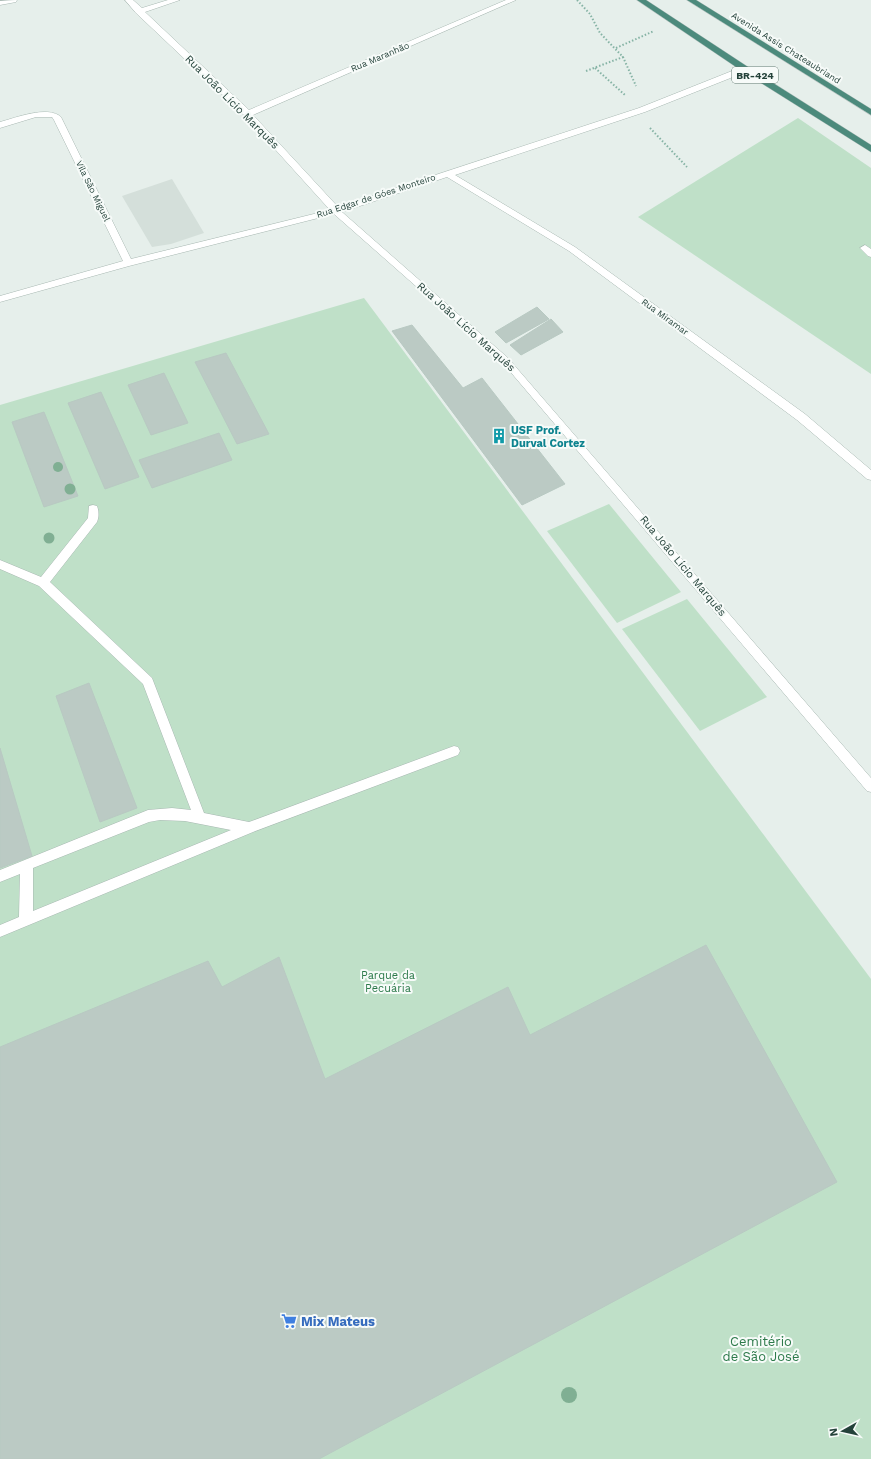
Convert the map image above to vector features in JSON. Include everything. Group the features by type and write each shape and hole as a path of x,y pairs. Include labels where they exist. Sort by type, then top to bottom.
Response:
{"highway":[{"name":"BR-424","path":"641,0 745,69 871,149"},
{"name":"Avenida Assis Chateaubriand","path":"691,0 871,113"}],"street":[{"path":"0,3 13,0"},
{"name":"Rua João Lício Marquês","path":"129,0 138,11 248,114 336,211 505,360 592,459 871,787"},
{"path":"138,11 176,0"},
{"name":"Rua Maranhão","path":"248,114 512,0"},
{"name":"Rua Edgar de Góes Monteiro","path":"0,299 128,263 336,211 639,111 745,69"},
{"name":"Vila São Miguel","path":"0,125 36,115 54,115 58,119 128,263"},
{"name":"Rua Miramar","path":"447,174 572,249 801,417 871,476"},
{"path":"43,583 93,519 93,509"},
{"path":"0,564 43,583 148,681 200,819"},
{"path":"0,930 249,828 454,751"},
{"path":"0,876 148,816 162,813 177,814 249,828"},
{"path":"26,920 27,866"}],"path":[{"path":"577,0 590,14 600,33 623,57 636,86"},
{"path":"616,48 673,22"},
{"path":"586,71 623,57"},
{"path":"595,68 639,111 687,167"}],"shaded area":[{"path":"172,179 204,233 171,244 152,247 122,196"}],"green space":[{"path":"798,118 871,168 871,374 638,217"},
{"name":"Parque da Pecuária","path":"364,298 871,979 871,1459 0,1459 0,405"},
{"path":"609,504 681,592 617,623 547,531"},
{"path":"687,599 767,697 700,731 622,629"}],"building":[{"path":"537,307 549,319 506,343 495,332"},
{"path":"551,319 563,332 521,355 510,345"},
{"name":"USF Prof. Durval Cortez","path":"412,325 463,388 482,378 565,484 522,505 392,331"},
{"path":"226,353 269,434 237,444 195,362"},
{"path":"164,373 188,423 151,435 128,385"},
{"path":"101,392 139,477 105,489 68,403"},
{"path":"44,412 78,496 44,507 12,422"},
{"path":"219,433 232,460 152,488 139,460"},
{"path":"89,683 137,808 100,822 56,696"},
{"path":"0,748 32,856 0,868"},
{"name":"Mix Mateus","path":"706,945 837,1182 319,1459 0,1459 0,1047 208,961 222,987 279,957 325,1079 508,987 530,1035"}],"place":[{"name":"USF Prof. Durval Cortez","path":"499,436"},
{"name":"Mix Mateus","path":"289,1321"}],"park label":[{"name":"Cemitério de São José","path":"761,1348"}]}
